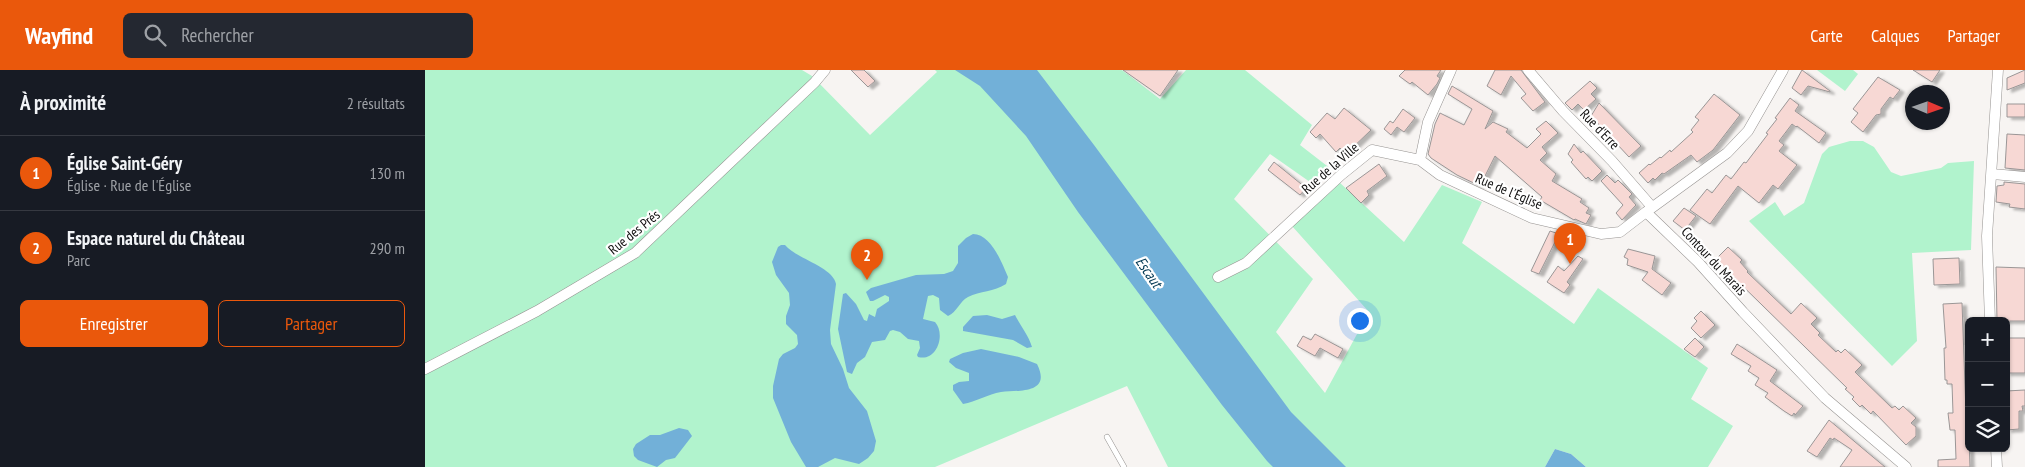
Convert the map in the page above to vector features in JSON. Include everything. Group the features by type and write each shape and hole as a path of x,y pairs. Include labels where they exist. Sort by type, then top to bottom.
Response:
{"street":[{"name":"Rue des Prés","path":"425,368 545,307 635,253 825,70"},
{"path":"1420,160 1428,122 1451,70"},
{"name":"Rue d'Erre","path":"1529,70 1563,111 1612,161 1649,209"},
{"path":"1649,209 1732,147 1748,130 1783,70"},
{"path":"1990,317 1987,236 1993,174 1998,70"},
{"name":"Rue de la Ville","path":"1218,277 1246,263 1341,174 1372,150 1420,160"},
{"name":"Rue de l'Église","path":"1420,160 1441,175 1532,218 1601,234 1620,232 1649,209"},
{"path":"1993,174 2025,177"},
{"name":"Contour du Marais","path":"1649,209 1825,398 1906,467"},
{"path":"1996,452 1997,467"}],"lane":[{"path":"1107,437 1124,467"}],"green space":[{"path":"425,70 802,70 812,76 870,135 937,72 935,70 1122,70 1160,99 1186,70 1245,70 1312,125 1300,145 1331,169 1310,182 1270,154 1234,199 1313,279 1276,332 1325,393 1369,312 1292,226 1339,182 1404,242 1442,185 1482,202 1462,243 1574,324 1598,288 1708,368 1691,399 1733,426 1708,467 1586,467 1571,454 1555,449 1545,467 1168,467 1127,386 935,467 425,467"},
{"path":"1817,70 1853,70 1858,74 1845,91"},
{"path":"1850,141 1863,141 1874,147 1891,172 1901,176 1941,168 1948,163 1974,161 1971,250 1912,253 1917,341 1892,366 1749,221 1775,202 1784,216 1804,203 1822,154 1829,147"}],"water":[{"name":"Escaut","path":"955,70 1037,70 1291,412 1346,467 1273,467 1267,461 1222,405 1078,212 1026,136 980,86"},
{"path":"973,234 985,239 995,250 1008,277 1006,284 997,289 968,297 948,316 940,310 939,298 933,295 928,296 923,319 935,322 938,327 940,333 938,346 935,351 925,357 918,357 919,341 908,339 900,332 893,330 890,331 885,340 872,342 865,357 857,363 852,374 847,372 838,329 843,294 846,293 856,304 864,320 867,321 869,314 875,317 877,309 889,301 889,297 885,295 870,301 866,292 871,288 916,275 944,274 953,271 958,263 958,246"},
{"path":"785,245 798,255 822,268 833,278 836,284 830,330 831,344 843,369 849,388 867,411 876,441 874,451 859,464 835,458 818,467 806,467 791,442 773,398 773,386 779,359 798,344 797,335 786,324 786,316 790,305 789,293 776,275 772,262 778,247"},
{"path":"987,315 1002,319 1015,315 1032,347 1027,348 1013,340 963,331 963,327 973,316"},
{"path":"981,349 1019,357 1037,364 1040,381 1037,386 1024,390 996,393 963,404 953,390 953,385 969,381 969,373 956,368 949,362 950,359 963,353"},
{"path":"679,428 688,430 692,436 675,458 666,460 657,467 638,460 634,456 633,449 636,444 650,435 660,435"},
{"path":"1555,449 1571,454 1586,467 1545,467"}],"building":[{"path":"851,70 864,70 875,81 868,87"},
{"path":"1123,70 1178,70 1160,96"},
{"path":"1405,70 1441,70 1437,76 1440,78 1437,84 1428,95 1412,82 1410,84 1399,76"},
{"path":"1495,70 1521,70 1545,102 1533,111 1521,98 1526,94 1511,76 1501,95 1487,86"},
{"path":"1802,70 1830,92 1808,86 1801,95 1792,88"},
{"path":"1913,70 1940,70 1932,82"},
{"path":"2025,70 2025,83 2007,90 2007,78"},
{"path":"1878,77 1900,90 1893,99 1890,97 1881,109 1881,114 1876,115 1863,132 1851,122 1858,113 1853,109"},
{"path":"1590,81 1597,88 1591,94 1596,99 1584,110 1578,104 1572,110 1565,103"},
{"path":"1452,86 1493,111 1485,129 1493,122 1508,129 1506,132 1527,148 1541,134 1536,129 1546,121 1558,133 1542,147 1547,153 1540,160 1556,174 1552,181 1582,199 1580,202 1589,208 1586,213 1591,215 1586,224 1574,220 1540,200 1542,197 1495,156 1480,186 1457,175 1431,158 1428,154 1435,124 1440,113 1464,125 1472,109 1448,94"},
{"path":"1714,94 1740,115 1713,150 1697,162 1691,155 1648,183 1639,173 1670,150 1671,152 1693,132 1691,130 1699,120 1695,117"},
{"path":"1790,98 1799,105 1795,111 1826,133 1819,143 1792,124 1779,141 1784,145 1779,151 1797,165 1778,189 1773,185 1759,203 1738,186 1710,224 1690,210 1707,189 1712,193 1726,175 1731,179 1744,162 1746,163 1768,134 1766,133 1777,119 1775,118"},
{"path":"1599,103 1641,146 1629,157 1591,116"},
{"path":"2007,104 2025,104 2025,117 2007,117"},
{"path":"1344,108 1371,130 1346,154 1340,148 1336,152 1320,134 1316,138 1310,132 1327,113 1335,119"},
{"path":"1403,109 1415,118 1404,132 1397,127 1391,135 1384,129 1390,121 1393,123"},
{"path":"2007,134 2025,135 2025,170 2005,168"},
{"path":"1574,144 1581,153 1583,151 1602,171 1592,181 1588,177 1586,179 1571,162 1573,160 1568,154"},
{"path":"1274,162 1306,188 1300,195 1268,170"},
{"path":"1379,164 1387,176 1367,191 1369,195 1361,203 1346,188"},
{"path":"1607,175 1615,183 1618,180 1632,194 1629,197 1636,205 1622,220 1616,213 1623,205 1601,181"},
{"path":"2004,182 2025,184 2025,209 2009,207 2010,204 1996,202 1997,186 2004,185"},
{"path":"1684,208 1696,216 1685,230 1673,221"},
{"path":"1550,231 1559,234 1539,274 1531,271"},
{"path":"1728,247 1742,260 1740,262 1747,272 1791,314 1801,303 1817,318 1811,324 1820,333 1818,335 1836,352 1838,350 1841,353 1845,349 1862,365 1855,372 1892,408 1895,406 1899,410 1903,406 1916,418 1911,423 1916,427 1916,436 1906,445 1873,411 1871,414 1852,399 1854,397 1845,389 1847,388 1719,263 1720,261 1717,258"},
{"path":"1628,249 1655,256 1652,269 1671,283 1662,295 1642,280 1648,272 1627,265 1628,259 1624,257"},
{"path":"1578,256 1583,259 1567,282 1570,285 1564,293 1547,282 1558,266 1564,271"},
{"path":"1959,258 1960,284 1934,285 1933,259"},
{"path":"1996,267 2025,268 2025,321 2010,321 2010,317 1997,317"},
{"path":"1962,303 1965,452 1969,452 1970,467 1938,467 1938,460 1956,459 1955,430 1950,430 1948,413 1953,413 1952,384 1947,384 1947,380 1945,380 1944,348 1946,348 1943,304"},
{"path":"1701,311 1715,325 1701,338 1691,328 1697,321 1694,318"},
{"path":"1315,334 1343,349 1338,358 1320,348 1315,356 1297,346 1303,336 1311,340"},
{"path":"1695,338 1704,347 1695,357 1684,349"},
{"path":"2010,338 2025,338 2025,373 2010,373"},
{"path":"1737,344 1777,370 1770,381 1803,406 1795,415 1794,413 1792,416 1765,397 1768,393 1755,385 1759,378 1748,371 1751,366 1731,354"},
{"path":"2025,390 2025,406 2022,406 2023,411 2019,411 2019,429 2010,430 2010,391"},
{"path":"1829,420 1885,467 1840,467 1852,450 1834,438 1833,440 1830,438 1817,457 1807,451"}],"place":[{"name":"Église Saint-Géry","path":"1570,264"},
{"name":"Espace naturel du Château","path":"867,280"}]}
